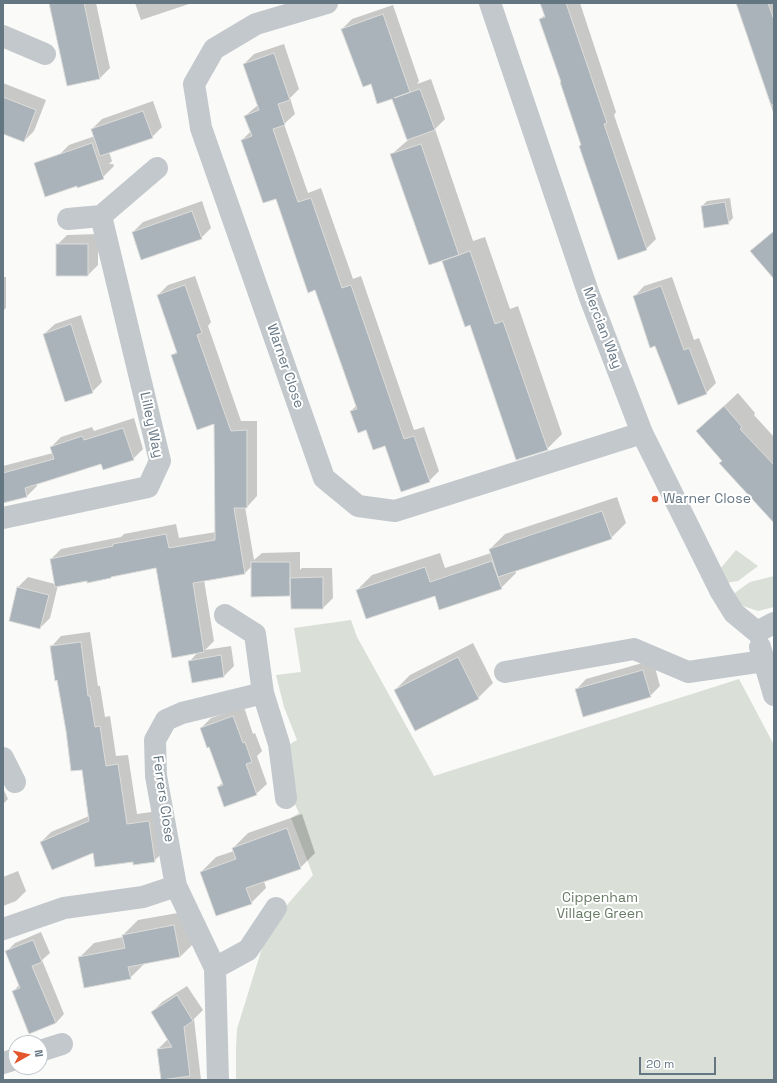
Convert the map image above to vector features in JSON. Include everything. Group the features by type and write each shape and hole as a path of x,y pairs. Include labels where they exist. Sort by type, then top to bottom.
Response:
{"street":[{"name":"Warner Close","path":"327,3 256,24 214,49 194,84 201,128 324,478 358,506 395,511 642,433"},
{"name":"Mercian Way","path":"490,3 589,295 642,433 721,592 734,613 765,628"},
{"path":"3,36 45,54"},
{"path":"68,219 101,216 157,168"},
{"name":"Lilley Way","path":"3,518 148,487 160,461 101,216"},
{"path":"225,615 255,634 263,693 279,744 286,798"},
{"path":"765,628 764,661 774,694"},
{"path":"505,672 634,649 688,672 764,661"},
{"name":"Ferrers Close","path":"218,1080 215,968 176,886 156,776 155,740 166,720 182,713 263,693"},
{"path":"3,758 15,782"},
{"path":"3,929 64,908 143,897 176,886"},
{"path":"215,968 248,950 276,908"},
{"path":"48,1048 62,1044"}],"green space":[{"path":"736,550 758,566 738,581 726,583 720,569"},
{"path":"774,576 774,607 758,611 737,604 732,595 750,582"},
{"name":"Cippenham Village Green","path":"351,620 357,637 434,776 739,679 774,745 774,1080 236,1080 237,1029 263,945 273,926 287,905 313,875 291,818 299,813 280,772 280,754 290,744 297,740 284,707 276,675 301,672 294,628"}],"building":[{"path":"49,3 84,3 100,79 67,86"},
{"path":"540,3 566,3 607,123 604,124 647,250 618,260 579,146 581,145 539,19 545,17"},
{"path":"736,3 768,3 774,20 774,105 771,105"},
{"path":"383,14 410,92 394,98 420,89 435,130 407,140 392,99 377,104 371,84 363,87 341,29"},
{"path":"274,53 290,100 278,104 285,125 273,129 298,202 311,198 342,288 351,285 404,439 414,436 430,482 401,492 385,446 373,450 366,430 358,433 350,411 357,409 315,290 308,293 276,199 263,203 241,140 252,136 244,116 259,110 243,64"},
{"path":"3,97 36,110 24,142 3,134"},
{"path":"143,111 153,138 100,156 91,129"},
{"path":"92,143 104,179 45,197 34,163"},
{"path":"421,144 459,255 429,265 390,154"},
{"path":"725,202 729,224 704,228 701,206"},
{"path":"192,211 202,239 141,260 132,232"},
{"path":"774,231 774,279 750,251"},
{"path":"56,244 88,244 88,276 56,276"},
{"path":"470,251 495,324 503,321 548,450 516,460 470,325 465,327 442,261"},
{"path":"185,285 202,333 197,335 231,431 247,430 247,508 234,508 245,574 193,583 204,652 172,658 156,568 87,583 87,581 55,587 50,559 113,546 113,544 166,534 169,548 215,540 214,424 197,430 171,355 177,353 157,295"},
{"path":"661,286 684,350 689,348 707,394 678,405 655,346 650,348 633,296"},
{"path":"71,324 93,393 65,402 43,334"},
{"path":"724,406 742,427 740,429 774,465 774,523 719,463 722,461 696,431"},
{"path":"123,428 134,460 103,470 101,464 25,488 27,497 3,503 3,473 54,459 50,447 82,436 84,440"},
{"path":"602,511 612,539 498,577 489,549"},
{"path":"492,561 502,589 439,610 435,596 366,619 356,590 425,567 430,582"},
{"path":"251,562 290,562 290,596 251,597"},
{"path":"323,577 323,609 291,609 290,578"},
{"path":"17,587 49,595 40,629 9,621"},
{"path":"81,642 88,696 90,696 95,727 100,726 106,766 118,764 127,824 149,821 155,862 133,865 133,862 95,867 93,853 52,870 40,842 89,821 82,770 71,771 66,731 57,680 55,681 50,646"},
{"path":"221,655 224,677 192,683 188,661"},
{"path":"458,657 479,699 415,731 394,690"},
{"path":"643,670 651,697 583,717 575,689"},
{"path":"233,716 252,762 246,764 257,795 224,807 217,787 223,785 209,747 207,748 200,728"},
{"path":"287,828 301,869 246,888 252,904 216,916 200,872 236,859 232,848"},
{"path":"174,925 180,957 128,967 131,979 84,988 78,957 125,948 122,935"},
{"path":"33,940 42,962 32,966 56,1023 29,1034 12,991 20,988 5,951"},
{"path":"177,995 193,1021 184,1027 190,1076 161,1080 157,1049 172,1047 151,1012"}],"place":[{"name":"Warner Close","path":"655,499"}]}
